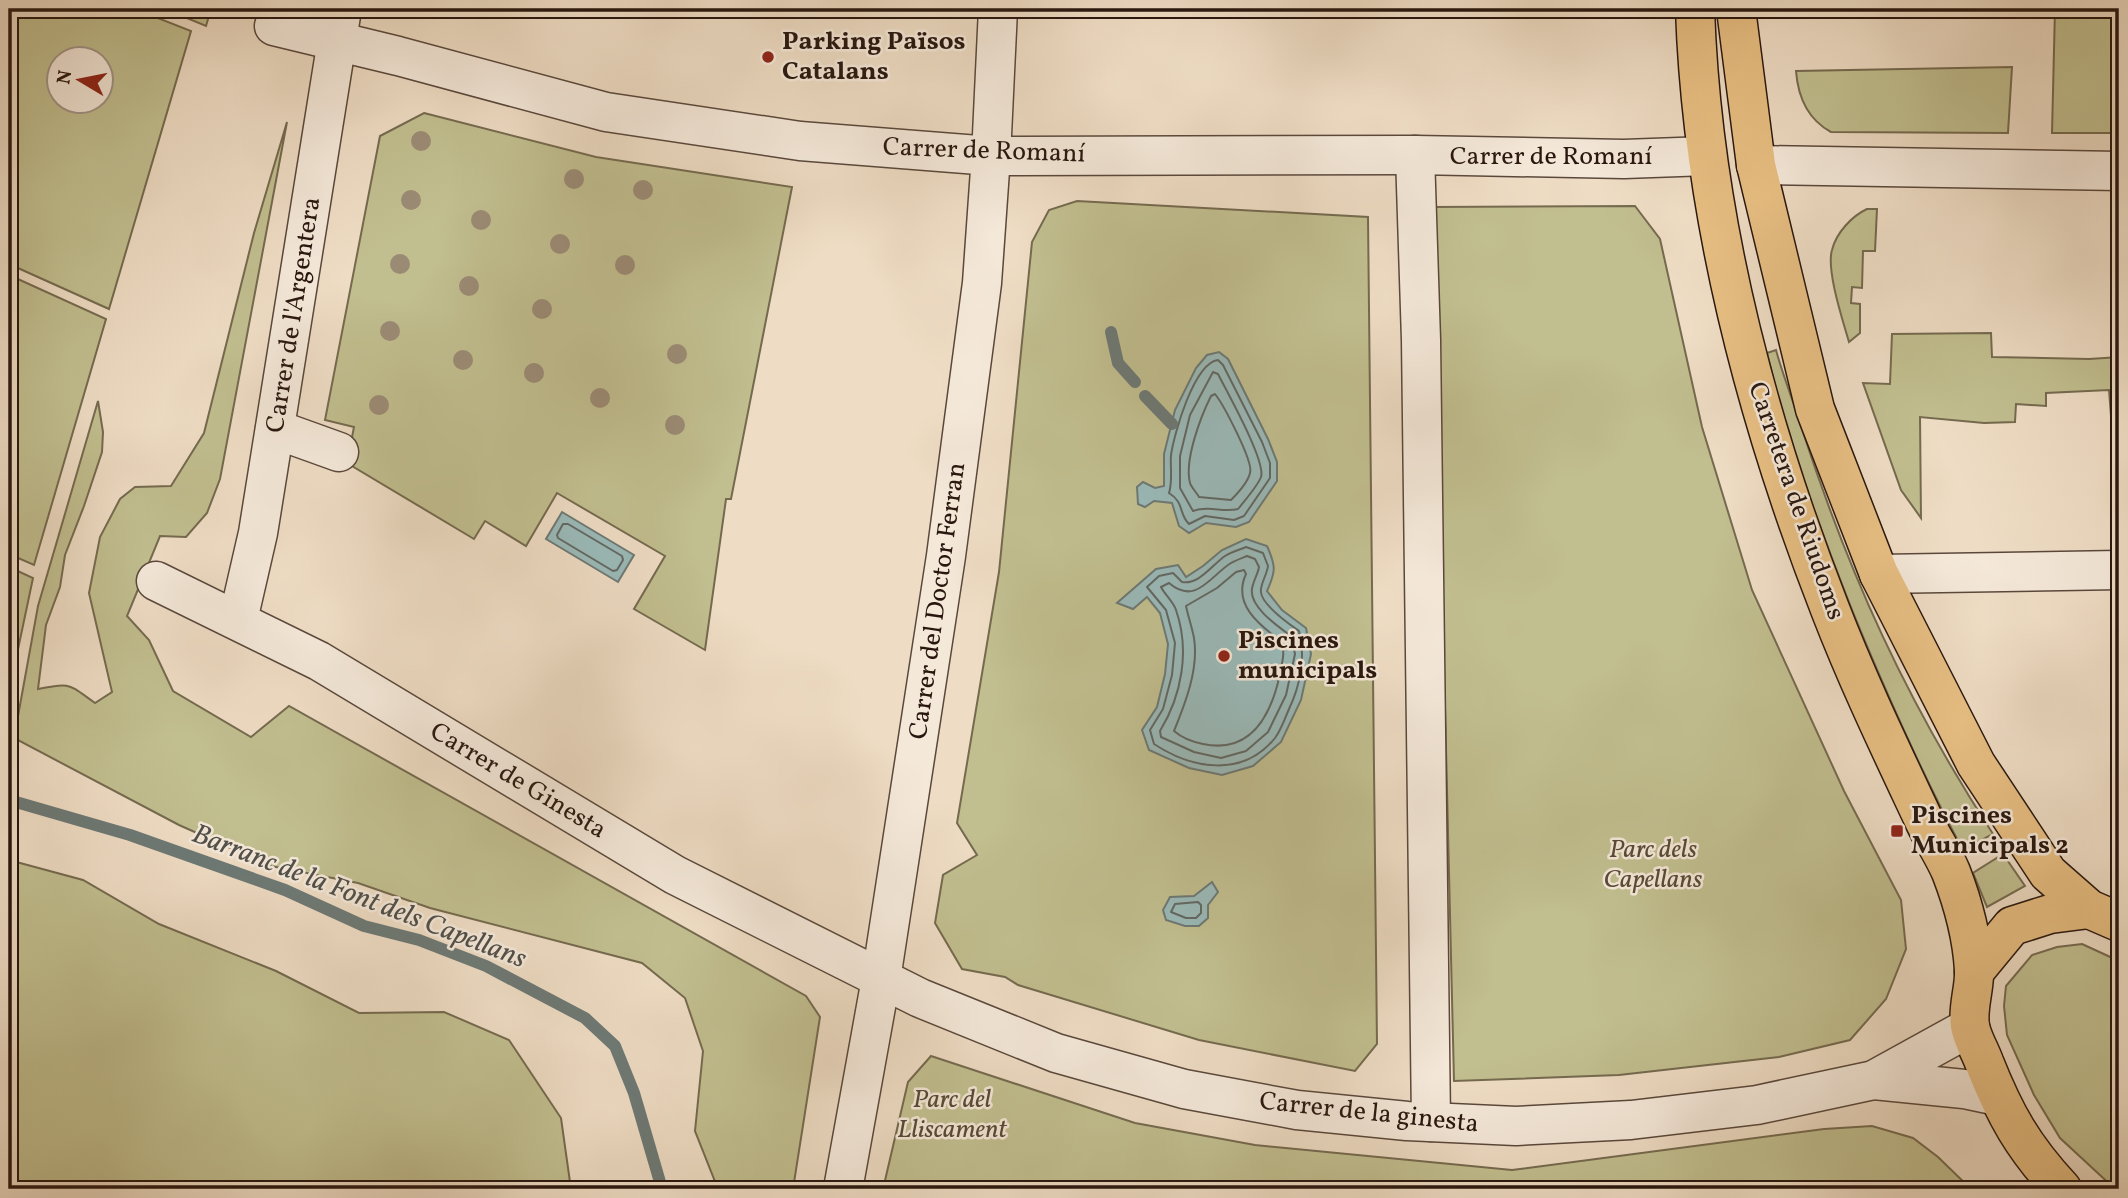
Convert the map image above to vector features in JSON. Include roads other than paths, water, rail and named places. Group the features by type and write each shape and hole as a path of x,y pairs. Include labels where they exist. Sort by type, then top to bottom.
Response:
{"main road":[{"name":"Carretera de Riudoms","path":"1695,9 1707,156 1735,309 1774,450 1830,609 1923,820 1950,870 1967,920 1974,972 1970,1027 1997,1096 2034,1159 2062,1189"},
{"name":"Carretera de Riudoms","path":"1736,9 1756,166 1815,409 1879,574 1976,764 2048,873 2104,915"},
{"name":"Carretera de Riudoms","path":"1974,972 2012,926 2050,914 2104,915"}],"street":[{"name":"Carrer del Doctor Ferran","path":"843,1189 881,979 948,542 982,283 998,9"},
{"name":"Carrer de Romaní","path":"274,26 340,25 630,116 800,141 991,156 1416,155 1624,159 1707,156"},
{"name":"Carrer de l'Argentera","path":"238,620 258,533 340,25"},
{"path":"1416,155 1421,340 1431,1122"},
{"path":"1756,166 2119,172"},
{"path":"275,429 339,452"},
{"path":"1879,574 2119,570"},
{"name":"Carrer de Ginesta","path":"156,581 319,661 675,875 881,979"},
{"name":"Carrer de la ginesta","path":"881,979 920,999 1056,1053 1184,1088 1297,1110 1431,1122 1516,1126 1630,1120 1757,1105 1874,1080 1970,1027"},
{"name":"Carrer de la ginesta","path":"1874,1080 1964,1089 1997,1096"}],"water":[{"path":"1219,352 1228,359 1268,439 1277,462 1277,481 1249,522 1236,527 1206,523 1189,533 1179,526 1172,503 1154,501 1145,507 1138,504 1137,487 1143,482 1155,488 1164,486 1164,454 1175,410 1196,368 1207,355"},
{"path":"562,512 634,555 618,582 546,539"},
{"path":"1246,539 1267,546 1274,568 1267,591 1282,610 1306,628 1311,654 1301,700 1281,742 1253,766 1222,775 1189,768 1149,750 1142,730 1157,707 1165,674 1168,644 1160,613 1147,597 1133,609 1117,603 1156,569 1178,565 1186,577 1222,550"},
{"path":"1212,882 1218,892 1208,905 1208,918 1199,926 1185,926 1166,920 1163,910 1170,897 1194,896"}],"waterway":[{"path":"1111,332 1118,363 1135,382"},
{"path":"1145,396 1172,424"},
{"name":"Barranc de la Font dels Capellans","path":"9,800 130,835 285,890 364,926 419,940 486,966 585,1018 615,1046 634,1093 662,1189"}],"place":[{"name":"Parking Països Catalans","path":"768,57"},
{"name":"Piscines municipals","path":"1224,656"},
{"name":"Piscines Municipals 2","path":"1897,831"}],"park label":[{"name":"Parc dels Capellans","path":"1653,865"},
{"name":"Parc del Lliscament","path":"952,1115"}]}
